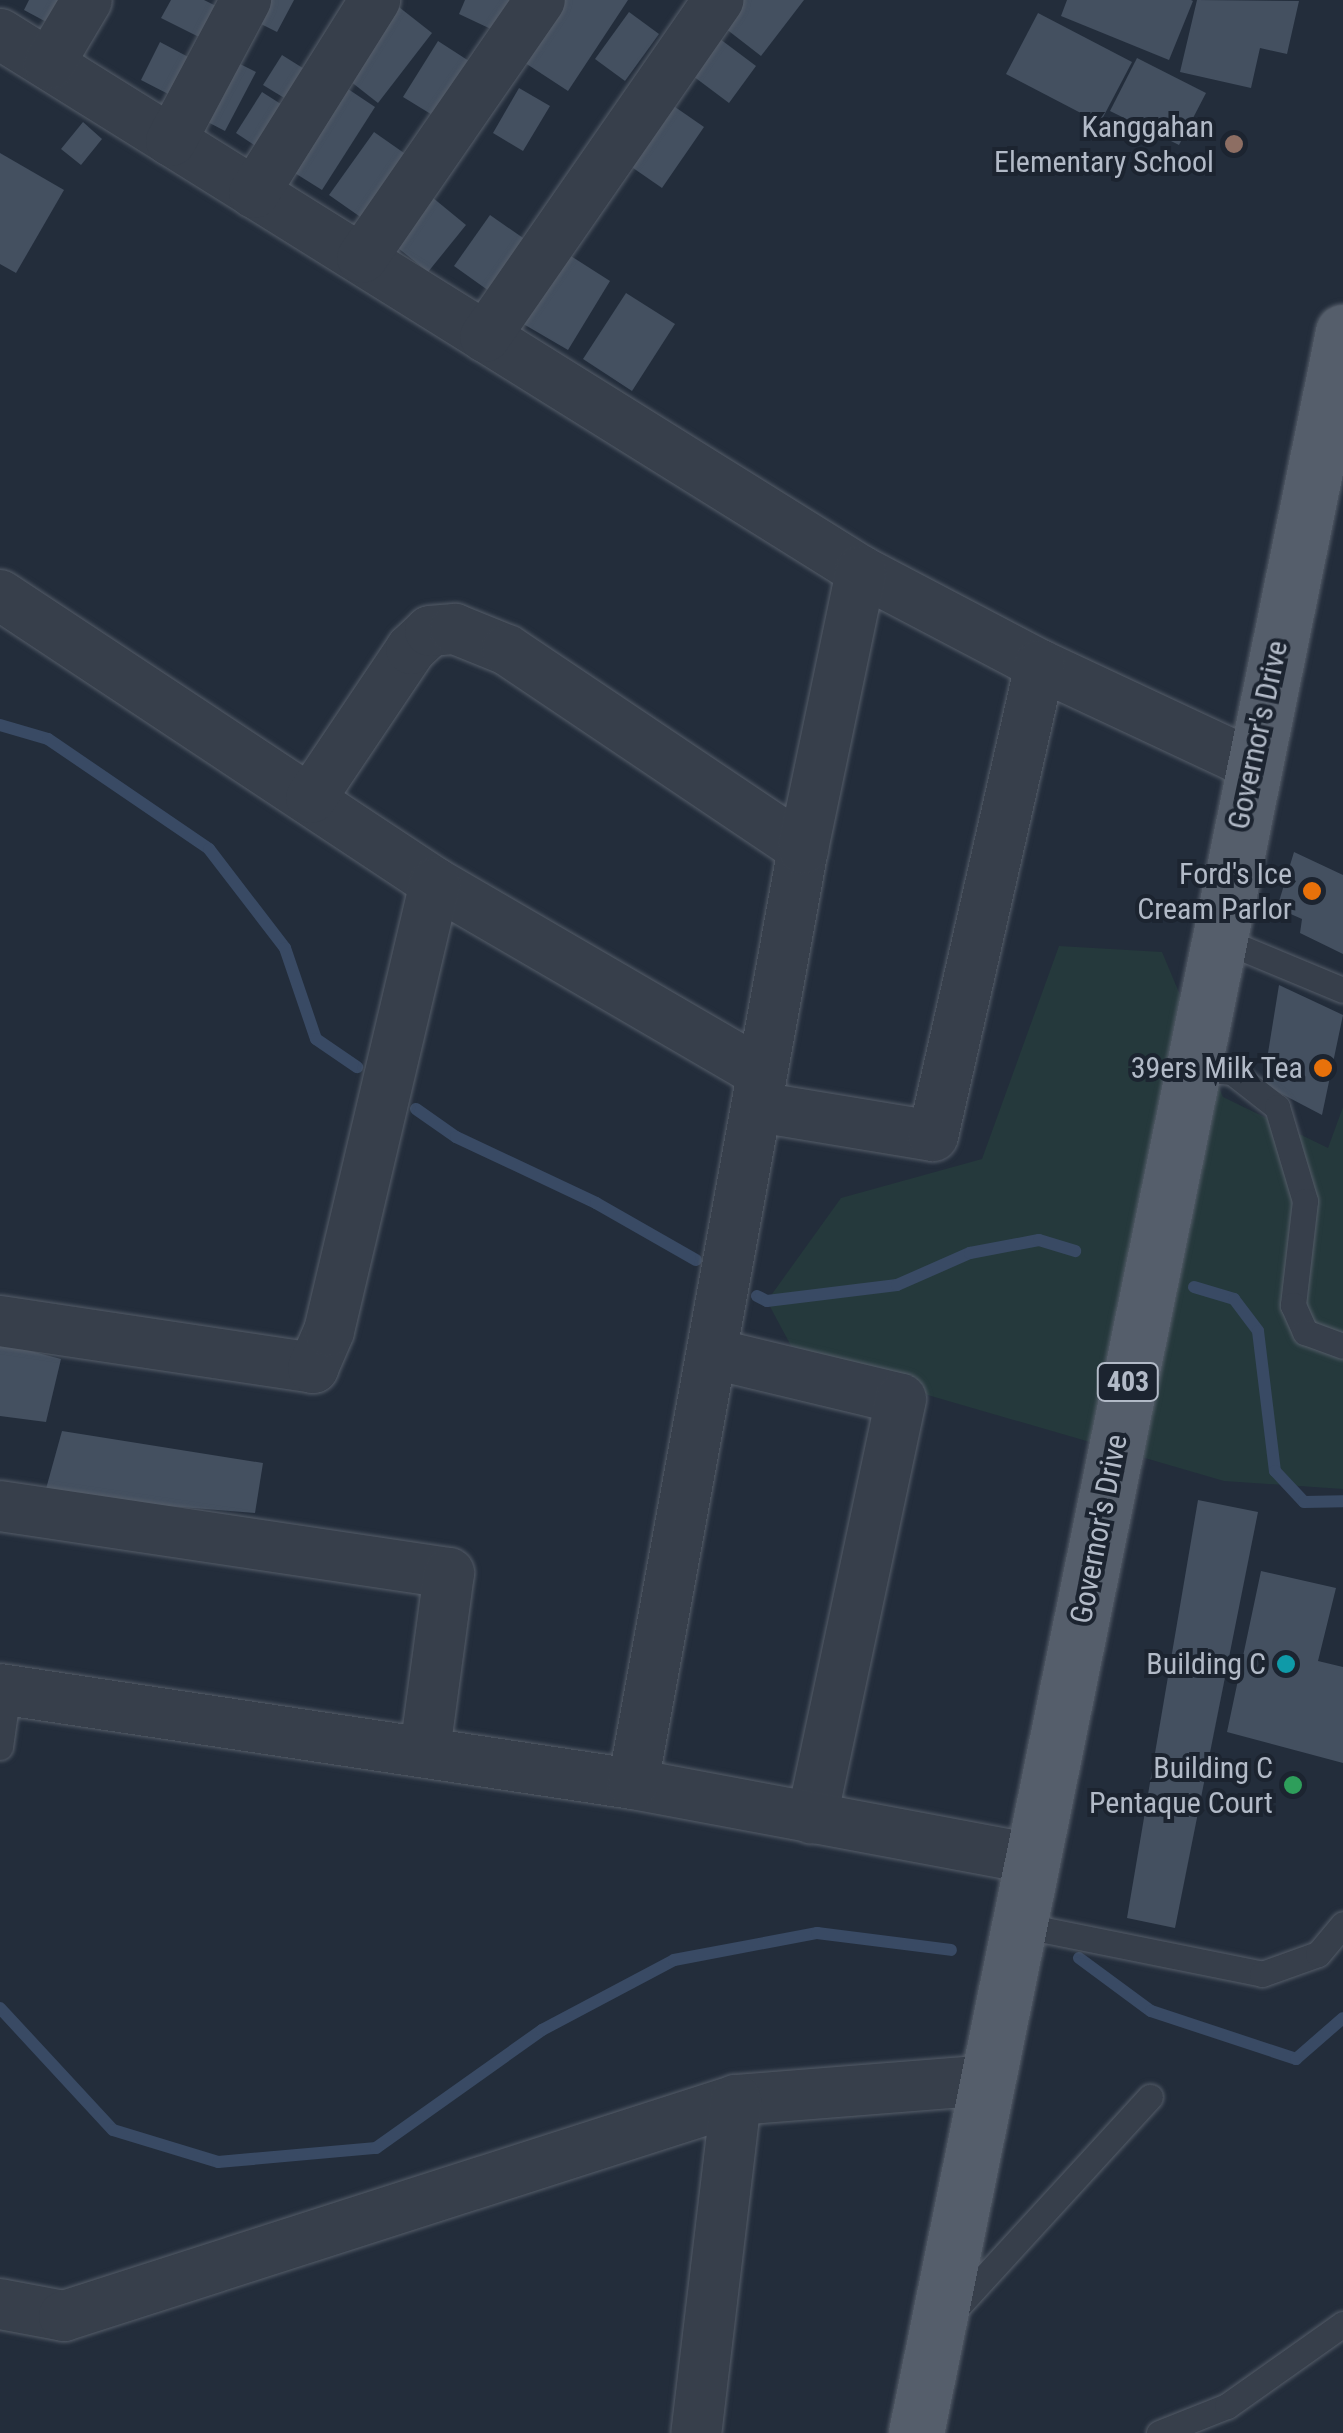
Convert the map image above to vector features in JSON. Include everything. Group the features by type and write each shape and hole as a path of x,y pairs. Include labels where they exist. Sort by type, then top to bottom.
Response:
{"main road":[{"name":"Governor's Drive","path":"916,2433 1252,764 1329,467 1340,362"}],"street":[{"path":"49,64 87,0"},
{"path":"171,141 246,0"},
{"path":"254,193 375,0"},
{"path":"362,258 540,0"},
{"path":"485,337 718,0"},
{"path":"0,34 861,571 1040,665 1252,764"},
{"path":"633,1784 803,849 861,571"},
{"path":"0,595 436,883 760,1090 934,1136 1040,665"},
{"path":"311,798 411,649 430,631 455,628 507,650 803,849"},
{"path":"0,1321 313,1368 328,1331 436,883"},
{"path":"714,1354 900,1399 812,1819"},
{"path":"0,1506 450,1573 424,1752"},
{"path":"4,1690 633,1784 1033,1859"},
{"path":"0,2304 64,2316 736,2100 988,2080"},
{"path":"696,2433 736,2100"}],"lane":[{"path":"1218,938 1343,990"},
{"path":"1191,1068 1232,1072 1277,1107 1305,1200 1292,1305 1306,1332 1343,1346"},
{"path":"0,1748 4,1690"},
{"path":"1020,1925 1262,1974 1318,1954 1343,1924"},
{"path":"937,2330 1150,2097"},
{"path":"1160,2433 1227,2406 1343,2324"}],"green space":[{"path":"1059,946 1162,952 1223,1097 1328,1148 1343,1107 1343,1489 1224,1481 797,1357 767,1301 841,1198 982,1159"}],"building":[{"path":"29,0 82,0 65,32 24,10"},
{"path":"171,0 204,0 220,8 203,39 161,18"},
{"path":"248,0 294,0 277,32 241,14"},
{"path":"390,0 432,33 378,103 336,70"},
{"path":"465,0 518,0 510,38 459,14"},
{"path":"549,0 628,0 568,91 513,55"},
{"path":"725,0 804,0 761,56 712,18"},
{"path":"1067,0 1193,1 1169,60 1061,16"},
{"path":"1197,0 1299,1 1287,54 1260,48 1251,88 1180,72"},
{"path":"629,12 659,34 625,81 595,59"},
{"path":"1038,13 1132,62 1100,123 1006,74"},
{"path":"712,33 756,66 729,103 685,70"},
{"path":"438,41 486,72 452,127 403,97"},
{"path":"160,42 194,60 174,97 141,80"},
{"path":"282,55 317,77 299,107 263,85"},
{"path":"228,58 256,72 225,131 198,117"},
{"path":"1137,58 1206,93 1179,145 1110,111"},
{"path":"336,81 375,107 322,190 282,165"},
{"path":"519,88 550,106 523,151 493,133"},
{"path":"262,92 295,113 269,155 236,133"},
{"path":"665,100 704,127 662,188 623,161"},
{"path":"83,122 102,139 81,165 61,149"},
{"path":"374,132 424,167 379,230 329,195"},
{"path":"0,153 64,190 16,273 0,264"},
{"path":"427,193 466,225 428,272 388,240"},
{"path":"490,215 539,249 503,301 454,266"},
{"path":"563,251 610,281 568,350 520,322"},
{"path":"626,293 675,324 632,391 583,359"},
{"name":"Ford's Ice Cream Parlor","path":"1294,852 1343,875 1343,954 1300,933 1302,919 1277,908"},
{"path":"1279,985 1343,1015 1322,1115 1263,1084"},
{"path":"0,1343 61,1359 46,1422 0,1416"},
{"path":"62,1431 263,1463 255,1513 44,1496"},
{"path":"1198,1500 1258,1512 1175,1928 1127,1918"},
{"name":"Building C","path":"1261,1571 1336,1588 1318,1661 1343,1667 1343,1763 1227,1732"}],"waterway":[{"path":"0,725 48,739 209,849 285,948 316,1039 357,1067"},
{"path":"416,1109 456,1137 596,1203 696,1260"},
{"path":"757,1296 767,1301 897,1285 970,1253 1039,1240 1075,1251"},
{"path":"1194,1287 1234,1299 1258,1331 1275,1471 1304,1502 1343,1501"},
{"path":"0,2008 113,2130 218,2162 376,2148 542,2030 674,1960 817,1933 951,1950"},
{"path":"1079,1958 1151,2011 1296,2059 1343,2018"}],"place":[{"name":"Kanggahan Elementary School","path":"1234,144"},
{"name":"Ford's Ice Cream Parlor","path":"1312,891"},
{"name":"39ers Milk Tea","path":"1323,1068"},
{"name":"Building C","path":"1286,1664"},
{"name":"Building C Pentaque Court","path":"1293,1785"}]}
